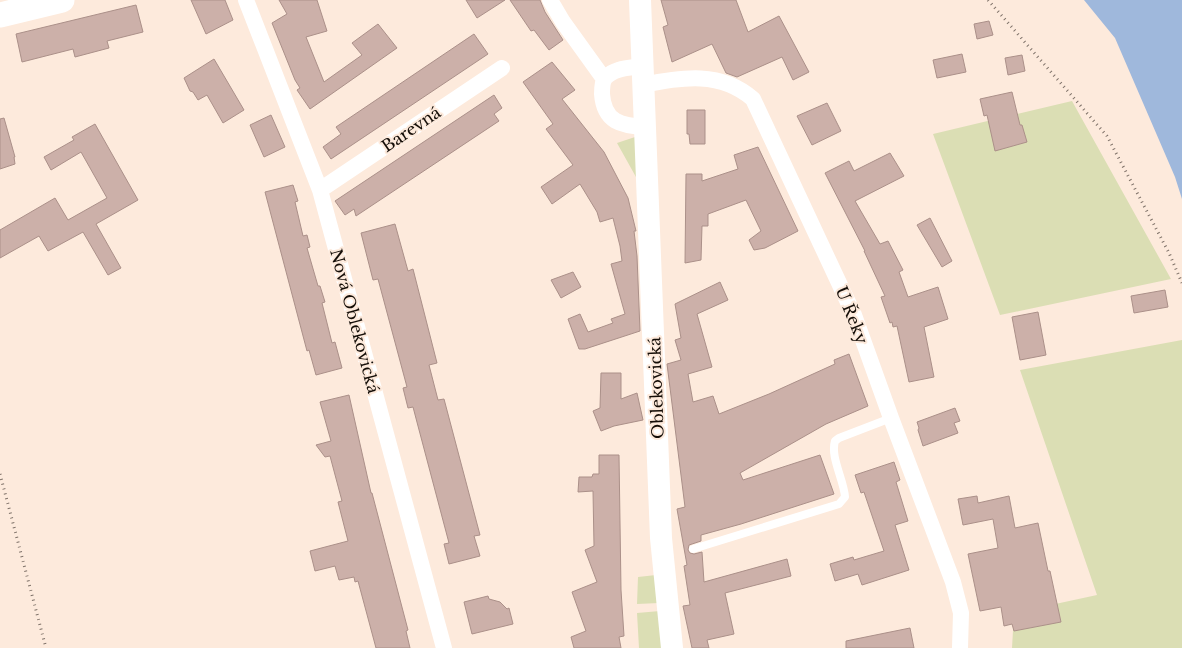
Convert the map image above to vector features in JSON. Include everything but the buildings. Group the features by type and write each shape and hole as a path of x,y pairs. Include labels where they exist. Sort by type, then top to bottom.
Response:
{"main road":[{"path":"0,15 62,0"}],"street":[{"name":"Nová Oblekovická","path":"246,0 320,190 444,648"},
{"path":"550,0 563,22 604,79"},
{"name":"Oblekovická","path":"640,0 661,538 672,648"},
{"name":"Barevná","path":"320,190 502,68"},
{"path":"642,76 617,70 604,79 602,87 603,106 611,119 628,126 646,127"},
{"name":"U Řeky","path":"642,76 671,79 698,77 743,90 753,100 854,315 890,418 953,582 961,614 960,648"}],"lane":[{"path":"693,549 839,504 845,497 834,452 835,441 890,418"}],"path":[{"path":"988,0 1107,136 1182,283"},
{"path":"0,474 46,648"}],"green space":[{"path":"1072,101 1171,279 1000,315 933,134"},
{"path":"641,135 641,186 617,143"},
{"path":"1182,340 1182,648 1012,648 1014,613 1097,595 1020,370"},
{"path":"656,575 659,603 637,604 638,577"},
{"path":"660,611 663,648 639,648 637,613"}],"water":[{"path":"1084,0 1182,0 1182,199 1175,177 1115,38"}]}
